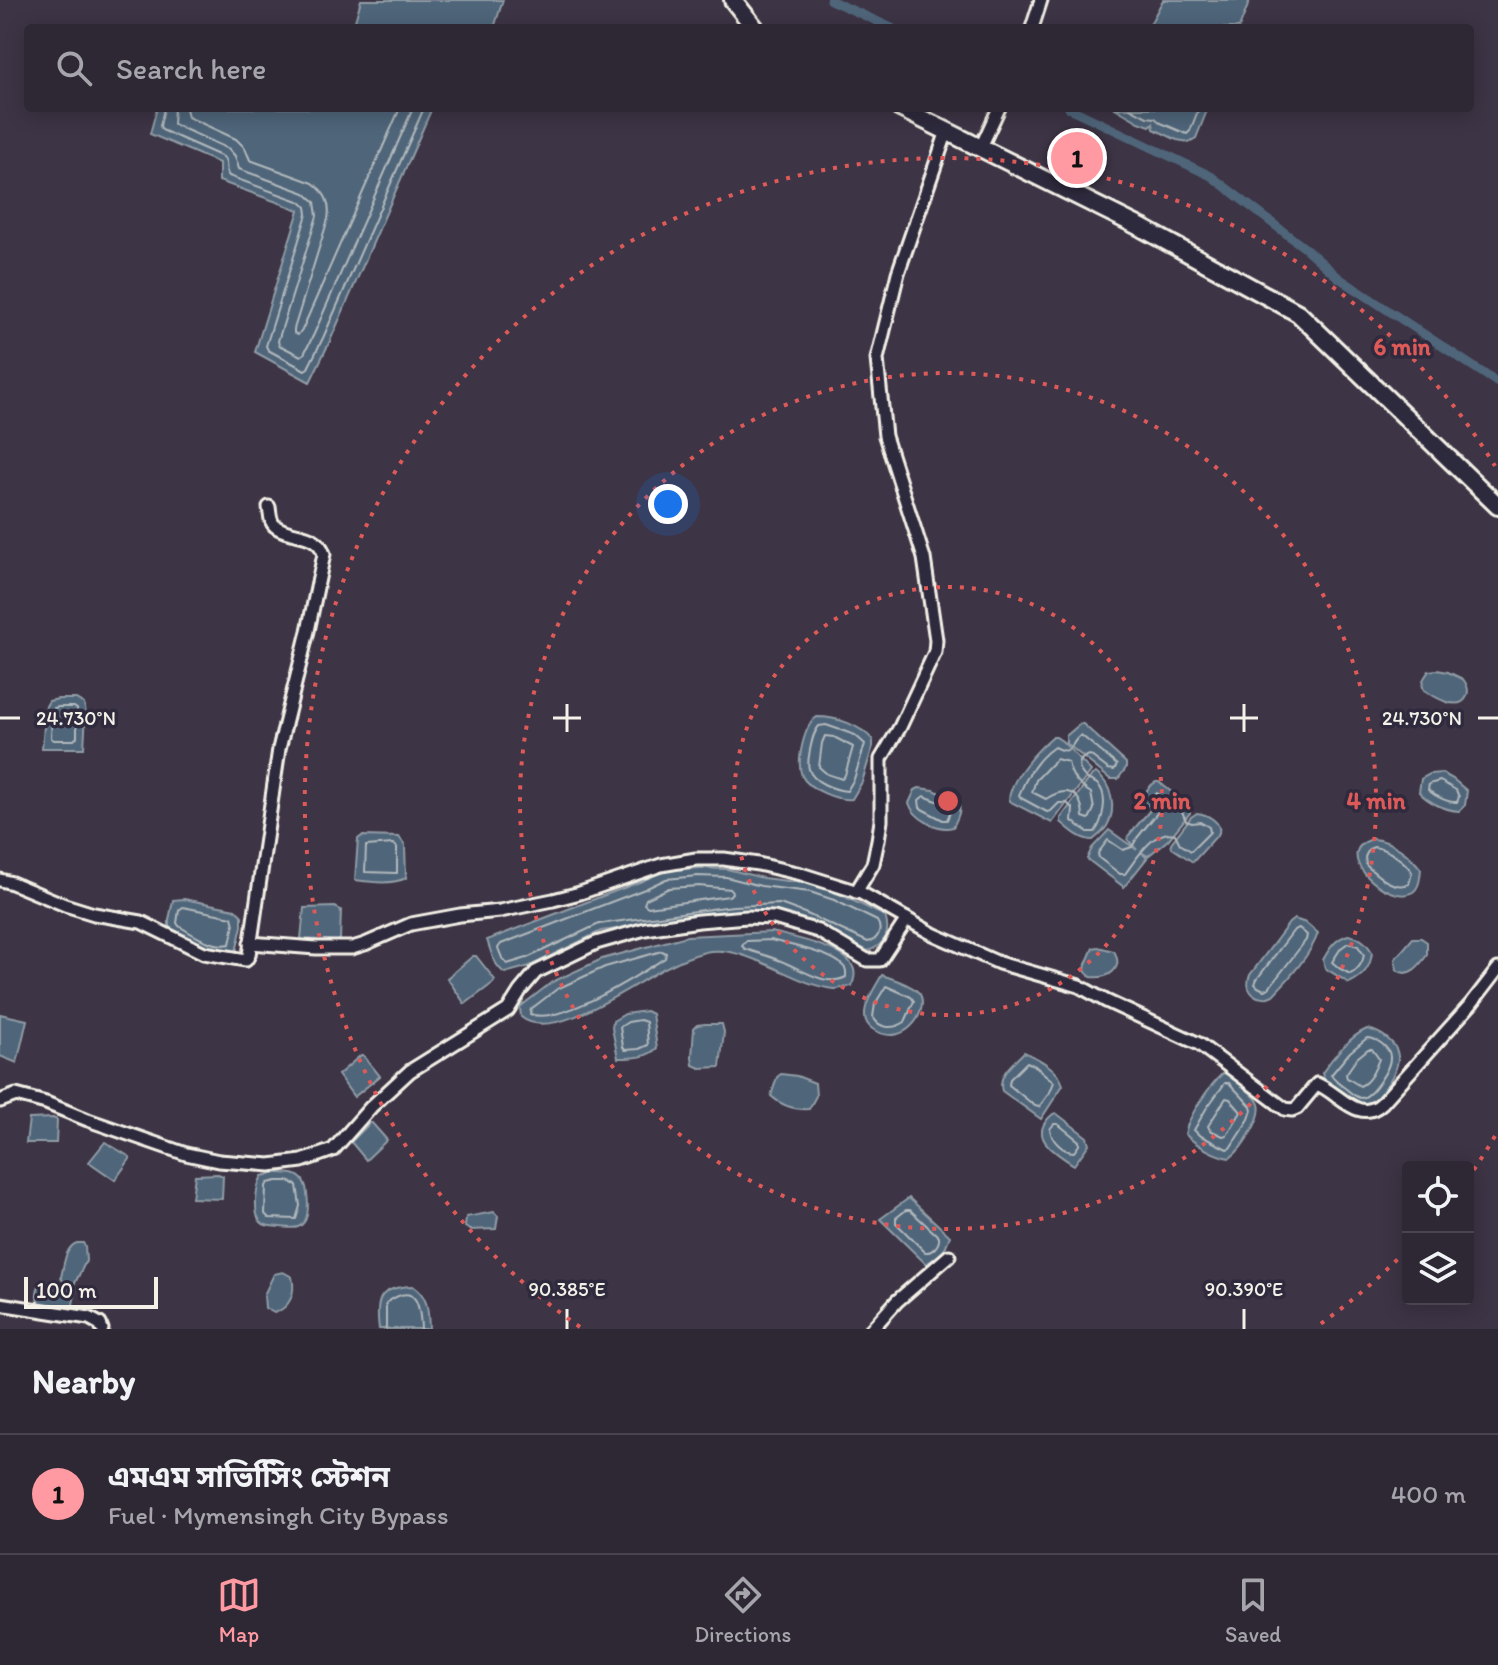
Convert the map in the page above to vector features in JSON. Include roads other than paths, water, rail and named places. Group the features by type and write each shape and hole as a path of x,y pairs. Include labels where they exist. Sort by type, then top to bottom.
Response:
{"highway":[{"path":"733,0 752,24"},
{"path":"908,112 1142,228 1298,313 1498,506"}],"street":[{"path":"1033,24 1041,0"},
{"path":"981,147 997,112"},
{"path":"856,892 873,864 878,840 881,759 900,727 935,652 924,558 885,436 877,359 898,273 947,131"},
{"path":"0,880 94,914 141,922 204,953 246,960 279,749 324,554 320,544 276,527 269,507"},
{"path":"250,943 352,948 411,924 553,900 661,865 696,859 758,864 856,892 933,934 999,963 1079,986 1199,1044 1285,1109 1297,1108 1317,1084 1361,1112 1375,1110 1471,1004 1498,969"},
{"path":"0,1101 16,1095 46,1103 186,1154 219,1161 270,1165 302,1161 333,1150 371,1107 410,1071 508,1010 536,972 596,943 645,929 686,923 747,917 774,918 818,931 867,960 880,960 907,919"},
{"path":"872,1329 897,1301 949,1256"},
{"path":"0,1304 83,1317 100,1324 102,1329"}],"water":[{"path":"361,0 503,0 495,24 354,24"},
{"path":"1163,0 1250,0 1241,24 1150,24"},
{"path":"156,112 430,112 310,382 255,352 299,210 219,181 219,163 150,134"},
{"path":"1122,112 1206,112 1196,138 1189,142 1154,129 1153,123 1150,126"},
{"path":"1437,670 1463,679 1468,690 1462,702 1445,702 1424,690 1423,682 1429,671"},
{"path":"76,699 84,704 84,748 42,748 46,706 49,701"},
{"path":"817,717 848,723 873,740 862,782 852,799 824,793 802,776 802,744 808,728"},
{"path":"1080,724 1126,763 1118,779 1110,779 1066,743 1066,736"},
{"path":"1052,737 1062,741 1091,771 1052,823 1009,801 1019,775"},
{"path":"1096,773 1109,790 1112,812 1103,832 1093,840 1076,834 1061,822 1061,818"},
{"path":"1442,773 1467,791 1465,805 1459,811 1438,805 1419,792 1421,779"},
{"path":"1156,782 1189,806 1190,813 1168,840 1148,856 1141,852 1147,858 1124,887 1087,859 1092,848 1109,830 1137,850 1128,840 1129,835 1151,809 1141,799"},
{"path":"919,788 934,790 957,801 959,811 953,827 934,825 916,814 909,803"},
{"path":"1197,813 1213,819 1219,833 1193,862 1172,848 1171,843"},
{"path":"362,836 399,837 405,845 406,878 388,882 355,880 358,839"},
{"path":"1373,839 1400,849 1421,869 1418,885 1413,892 1403,895 1390,892 1367,876 1356,855 1361,846"},
{"path":"727,869 763,878 812,884 837,893 885,916 885,938 868,951 777,912 733,914 601,931 530,966 505,973 493,958 487,940 664,871"},
{"path":"184,899 235,909 242,916 236,952 206,949 169,930 173,900"},
{"path":"335,907 341,910 340,940 301,939 304,908"},
{"path":"1294,919 1306,923 1318,933 1315,941 1299,966 1273,995 1257,997 1250,991 1250,975"},
{"path":"772,932 817,944 840,954 854,969 852,986 834,989 819,986 737,954 705,952 671,965 575,1017 554,1023 536,1023 521,1017 520,1007 552,982 602,959 687,936"},
{"path":"1348,935 1362,940 1372,952 1365,971 1349,983 1325,968 1323,960 1336,942"},
{"path":"1413,938 1427,942 1427,955 1414,970 1401,972 1397,970 1395,959"},
{"path":"1093,948 1114,951 1116,968 1109,974 1091,977 1085,971 1086,964"},
{"path":"473,956 495,980 465,1004 447,978"},
{"path":"882,975 909,986 921,997 922,1005 914,1023 897,1034 886,1035 874,1030 865,1018 870,995"},
{"path":"646,1011 652,1014 657,1048 644,1056 618,1058 613,1021 625,1014"},
{"path":"0,1014 27,1020 17,1063 0,1056"},
{"path":"705,1024 722,1024 720,1067 700,1068 693,1065 694,1028"},
{"path":"1367,1029 1387,1038 1398,1056 1395,1069 1382,1093 1370,1104 1361,1106 1332,1089 1322,1073 1348,1042"},
{"path":"1024,1052 1052,1069 1063,1085 1041,1119 1002,1091 1004,1074"},
{"path":"361,1055 380,1076 354,1097 338,1075"},
{"path":"1223,1073 1237,1080 1255,1098 1260,1108 1251,1132 1230,1158 1206,1149 1185,1134 1200,1101"},
{"path":"781,1074 815,1083 816,1096 809,1109 788,1106 771,1096 777,1077"},
{"path":"1056,1113 1087,1137 1089,1144 1074,1165 1051,1149 1043,1136 1045,1122"},
{"path":"29,1119 57,1120 56,1143 26,1143"},
{"path":"370,1123 387,1140 366,1160 351,1142"},
{"path":"105,1142 130,1157 115,1180 89,1162"},
{"path":"294,1174 304,1182 308,1209 305,1220 298,1227 268,1226 259,1219 256,1200 260,1181 262,1176"},
{"path":"195,1175 223,1176 222,1199 192,1198"},
{"path":"909,1198 950,1236 943,1253 926,1264 880,1219"},
{"path":"494,1212 498,1216 496,1229 470,1230 465,1227 466,1217"},
{"path":"77,1243 85,1246 86,1261 75,1283 66,1283 61,1277 64,1262 67,1252"},
{"path":"283,1272 292,1277 292,1294 288,1304 274,1313 265,1308 264,1295 274,1274"},
{"path":"40,1284 76,1289 72,1310 40,1307 37,1290"},
{"path":"413,1286 425,1300 429,1329 379,1329 378,1309 382,1296 393,1289"}],"waterway":[{"path":"830,0 883,24"},
{"path":"1077,112 1211,176 1339,278 1498,383"}],"place":[{"name":"এমএম সাভ‌িসি‌িং স্ট‌েশন","path":"1077,158"}]}
